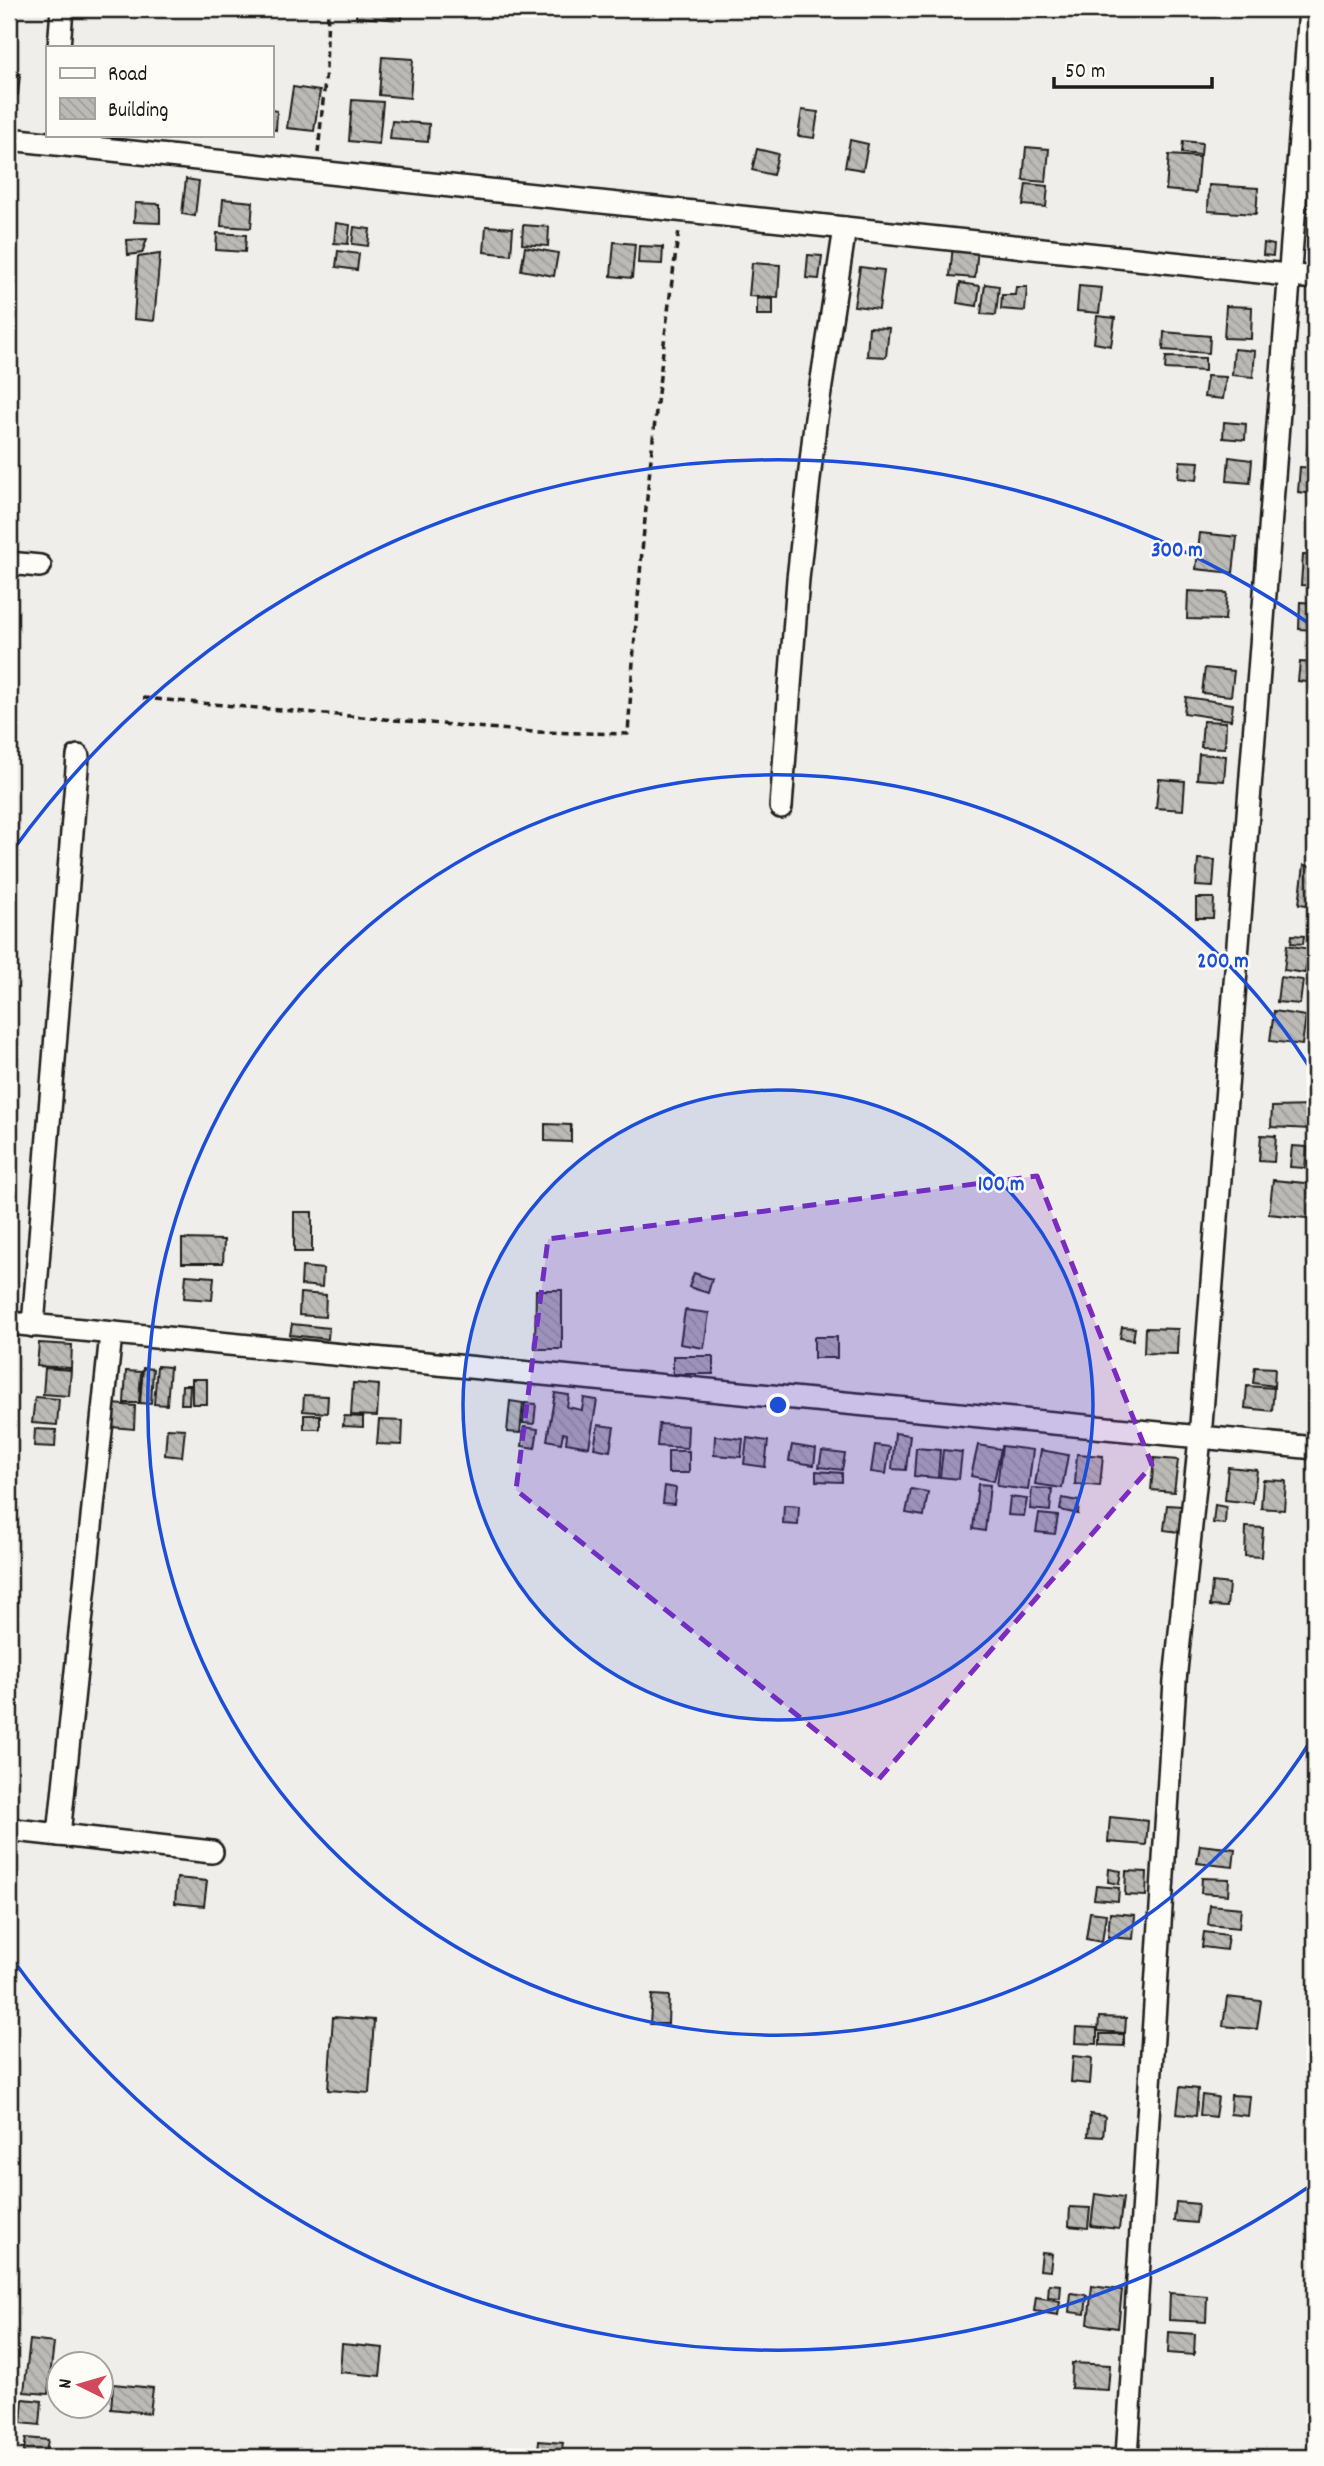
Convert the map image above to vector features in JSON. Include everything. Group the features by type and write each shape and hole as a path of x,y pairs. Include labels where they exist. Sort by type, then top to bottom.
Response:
{"street":[{"path":"60,46 62,9"},
{"path":"1126,2457 1175,1681 1200,1438 1310,9"},
{"path":"9,139 53,139 316,172 1315,278"},
{"path":"781,807 799,566 815,425 845,228"},
{"path":"9,563 40,566"},
{"path":"33,1326 78,756"},
{"path":"9,1323 1315,1448"},
{"path":"60,1835 111,1334"},
{"path":"15,1830 212,1852"}],"path":[{"path":"316,172 326,70 328,9"},
{"path":"143,698 533,733 628,734 647,486 660,363 682,211"}],"highlighted area":[{"path":"1037,1176 1152,1465 878,1780 516,1490 548,1239"}],"building":[{"path":"357,9 403,9 402,20 356,17"},
{"path":"382,57 413,59 410,98 379,95"},
{"path":"9,74 20,74 18,95 9,94"},
{"path":"293,87 320,91 314,131 287,128"},
{"path":"352,100 383,102 379,144 349,141"},
{"path":"273,110 277,111 276,130 273,129"},
{"path":"802,110 818,112 814,138 798,136"},
{"path":"392,121 429,124 428,142 390,139"},
{"path":"850,140 868,144 863,170 845,167"},
{"path":"1183,141 1202,143 1201,155 1182,153"},
{"path":"1026,147 1049,149 1046,182 1023,180"},
{"path":"757,149 778,154 773,175 752,170"},
{"path":"1169,155 1199,157 1196,193 1166,190"},
{"path":"186,179 199,181 195,216 182,214"},
{"path":"1026,184 1048,186 1046,207 1023,205"},
{"path":"1209,185 1258,188 1256,214 1208,211"},
{"path":"223,199 253,202 251,228 221,226"},
{"path":"135,203 160,204 160,223 134,222"},
{"path":"336,223 350,225 348,244 334,243"},
{"path":"523,225 549,227 548,246 522,244"},
{"path":"486,226 513,228 511,255 484,252"},
{"path":"354,227 370,229 368,246 352,244"},
{"path":"217,233 246,235 245,252 216,250"},
{"path":"147,239 142,253 128,255 127,240"},
{"path":"614,242 635,244 632,278 611,276"},
{"path":"1264,243 1274,245 1273,256 1263,255"},
{"path":"953,245 978,248 975,278 950,276"},
{"path":"639,246 663,247 662,264 638,263"},
{"path":"525,247 558,253 554,276 521,270"},
{"path":"338,251 359,254 357,270 336,267"},
{"path":"160,254 154,321 134,319 138,257"},
{"path":"808,255 822,256 819,279 806,278"},
{"path":"752,263 780,265 778,298 749,296"},
{"path":"860,267 884,270 879,309 854,306"},
{"path":"960,283 980,286 977,306 957,303"},
{"path":"985,284 999,286 996,315 981,314"},
{"path":"1079,286 1102,288 1099,313 1077,311"},
{"path":"1016,287 1027,287 1025,311 1001,309 1002,295 1015,295"},
{"path":"757,298 773,299 773,315 757,315"},
{"path":"1226,306 1252,307 1251,339 1224,338"},
{"path":"1311,315 1315,315 1315,332 1309,331"},
{"path":"1097,316 1115,318 1111,346 1094,343"},
{"path":"869,327 889,328 886,357 867,356"},
{"path":"1164,332 1210,336 1209,353 1163,350"},
{"path":"1234,349 1255,351 1253,377 1232,375"},
{"path":"1166,357 1205,358 1205,371 1165,369"},
{"path":"1207,376 1226,377 1223,399 1204,397"},
{"path":"1311,394 1315,394 1315,406 1310,406"},
{"path":"1310,409 1315,409 1315,423 1309,423"},
{"path":"1224,422 1246,424 1245,440 1223,438"},
{"path":"1309,436 1315,436 1315,461 1306,460"},
{"path":"1229,457 1252,460 1250,483 1227,481"},
{"path":"1180,461 1199,462 1197,480 1178,478"},
{"path":"1300,467 1315,468 1315,494 1298,492"},
{"path":"1200,533 1237,537 1233,573 1196,569"},
{"path":"1303,555 1315,556 1315,586 1301,585"},
{"path":"1188,591 1227,593 1225,620 1187,619"},
{"path":"1300,602 1315,603 1315,630 1299,629"},
{"path":"1300,662 1315,663 1315,683 1298,681"},
{"path":"1205,668 1234,671 1231,696 1202,693"},
{"path":"1186,697 1233,704 1231,720 1184,713"},
{"path":"1203,721 1226,722 1225,748 1201,747"},
{"path":"1199,754 1226,756 1224,781 1197,779"},
{"path":"1159,779 1185,781 1183,810 1156,808"},
{"path":"1198,859 1215,860 1213,887 1196,886"},
{"path":"1304,865 1315,867 1315,906 1299,904"},
{"path":"1196,898 1214,898 1213,918 1196,918"},
{"path":"1292,935 1304,936 1303,944 1291,943"},
{"path":"1287,945 1309,949 1305,973 1284,970"},
{"path":"1280,977 1303,980 1300,1004 1277,1002"},
{"path":"1274,1011 1306,1016 1302,1045 1270,1041"},
{"path":"1313,1106 1311,1129 1271,1127 1272,1107"},
{"path":"545,1124 571,1125 571,1142 545,1141"},
{"path":"1261,1135 1276,1136 1274,1162 1259,1161"},
{"path":"1292,1146 1307,1147 1305,1168 1290,1167"},
{"path":"1273,1180 1315,1184 1315,1219 1269,1214"},
{"path":"294,1212 312,1212 312,1252 294,1252"},
{"path":"182,1239 224,1240 223,1263 182,1263"},
{"path":"302,1267 323,1269 322,1287 301,1285"},
{"path":"694,1273 712,1279 708,1293 689,1287"},
{"path":"186,1275 214,1277 212,1300 184,1298"},
{"path":"536,1290 562,1290 562,1349 535,1349"},
{"path":"300,1293 326,1295 325,1317 299,1315"},
{"path":"685,1310 709,1313 704,1348 680,1344"},
{"path":"292,1324 329,1328 328,1339 290,1335"},
{"path":"1122,1327 1135,1328 1133,1340 1120,1338"},
{"path":"1145,1328 1178,1329 1177,1354 1144,1353"},
{"path":"814,1337 837,1337 837,1358 814,1358"},
{"path":"39,1343 72,1345 71,1368 37,1366"},
{"path":"673,1356 713,1356 713,1374 673,1374"},
{"path":"157,1366 170,1367 167,1405 154,1404"},
{"path":"1255,1367 1275,1368 1274,1386 1253,1383"},
{"path":"45,1368 71,1370 69,1396 43,1394"},
{"path":"143,1368 153,1369 151,1404 140,1403"},
{"path":"126,1371 141,1372 139,1403 124,1403"},
{"path":"192,1379 207,1379 207,1404 192,1404"},
{"path":"353,1383 379,1385 377,1416 351,1415"},
{"path":"182,1385 190,1385 189,1404 181,1404"},
{"path":"1247,1386 1274,1388 1272,1411 1245,1408"},
{"path":"555,1393 569,1395 567,1407 582,1410 584,1398 597,1400 589,1447 566,1443 567,1434 563,1433 561,1443 547,1440"},
{"path":"304,1395 328,1396 327,1413 303,1411"},
{"path":"35,1397 59,1399 57,1425 32,1423"},
{"path":"510,1401 523,1403 520,1433 507,1432"},
{"path":"525,1403 536,1404 534,1424 523,1423"},
{"path":"113,1404 135,1406 134,1429 112,1427"},
{"path":"304,1415 320,1415 320,1429 304,1429"},
{"path":"344,1416 363,1417 363,1427 343,1426"},
{"path":"379,1420 403,1421 402,1445 377,1444"},
{"path":"659,1424 688,1426 687,1448 657,1446"},
{"path":"598,1425 614,1427 610,1451 594,1448"},
{"path":"524,1427 538,1429 535,1448 522,1446"},
{"path":"167,1428 185,1429 182,1457 165,1455"},
{"path":"35,1429 56,1430 55,1447 34,1446"},
{"path":"895,1433 910,1435 906,1470 892,1469"},
{"path":"715,1436 743,1439 741,1457 714,1455"},
{"path":"747,1438 768,1441 765,1467 744,1464"},
{"path":"792,1445 816,1449 814,1465 789,1461"},
{"path":"875,1445 890,1447 886,1474 871,1472"},
{"path":"978,1445 1001,1449 994,1481 971,1476"},
{"path":"1002,1446 1033,1450 1028,1490 997,1486"},
{"path":"916,1448 940,1450 938,1478 914,1476"},
{"path":"943,1450 962,1452 959,1479 940,1477"},
{"path":"1041,1450 1068,1455 1062,1488 1035,1484"},
{"path":"668,1451 689,1451 689,1473 668,1473"},
{"path":"822,1451 845,1454 842,1470 819,1467"},
{"path":"1077,1454 1103,1456 1100,1486 1075,1484"},
{"path":"1154,1458 1178,1460 1174,1492 1151,1490"},
{"path":"1228,1467 1257,1470 1253,1503 1225,1500"},
{"path":"816,1471 842,1473 842,1482 816,1481"},
{"path":"1263,1480 1286,1481 1284,1510 1261,1508"},
{"path":"978,1484 990,1485 985,1531 973,1529"},
{"path":"665,1486 676,1488 674,1504 663,1503"},
{"path":"1032,1488 1052,1489 1050,1511 1030,1509"},
{"path":"911,1489 928,1492 924,1516 906,1513"},
{"path":"1010,1497 1027,1499 1024,1516 1008,1515"},
{"path":"1062,1498 1079,1501 1078,1514 1060,1510"},
{"path":"784,1505 799,1506 798,1525 783,1524"},
{"path":"1167,1505 1182,1506 1179,1532 1164,1530"},
{"path":"1215,1505 1226,1507 1225,1524 1213,1523"},
{"path":"1039,1514 1058,1516 1055,1534 1036,1532"},
{"path":"1246,1527 1263,1528 1261,1557 1245,1556"},
{"path":"1212,1582 1229,1584 1227,1607 1210,1606"},
{"path":"1110,1817 1148,1821 1146,1845 1108,1842"},
{"path":"1200,1845 1235,1849 1233,1867 1197,1863"},
{"path":"1109,1869 1121,1871 1119,1884 1108,1882"},
{"path":"1126,1871 1147,1872 1146,1896 1125,1895"},
{"path":"177,1878 207,1881 204,1906 175,1903"},
{"path":"1202,1878 1229,1879 1228,1895 1201,1893"},
{"path":"1096,1886 1119,1888 1118,1901 1094,1899"},
{"path":"1210,1905 1241,1908 1239,1928 1208,1925"},
{"path":"1090,1912 1106,1914 1102,1942 1086,1939"},
{"path":"1110,1913 1135,1915 1133,1939 1108,1937"},
{"path":"1204,1932 1228,1935 1226,1950 1202,1947"},
{"path":"652,1995 669,1996 668,2024 650,2024"},
{"path":"1227,1997 1261,2001 1257,2029 1223,2026"},
{"path":"333,2017 374,2020 369,2093 328,2090"},
{"path":"1099,2017 1126,2018 1125,2033 1098,2031"},
{"path":"1076,2027 1097,2028 1097,2044 1075,2043"},
{"path":"1100,2034 1124,2034 1124,2046 1100,2045"},
{"path":"1073,2056 1092,2058 1090,2084 1071,2082"},
{"path":"1180,2087 1198,2089 1196,2116 1177,2114"},
{"path":"1202,2095 1218,2097 1215,2117 1200,2115"},
{"path":"1231,2095 1250,2096 1248,2116 1230,2114"},
{"path":"1090,2114 1105,2116 1103,2137 1088,2136"},
{"path":"1095,2194 1123,2198 1119,2229 1091,2226"},
{"path":"1176,2202 1198,2204 1196,2223 1174,2221"},
{"path":"1070,2207 1090,2208 1088,2228 1069,2226"},
{"path":"1042,2253 1052,2254 1050,2271 1040,2270"},
{"path":"1049,2284 1061,2285 1060,2298 1048,2297"},
{"path":"1092,2286 1122,2290 1118,2328 1088,2324"},
{"path":"1071,2293 1087,2295 1085,2314 1069,2312"},
{"path":"1170,2293 1207,2296 1206,2322 1169,2320"},
{"path":"1036,2297 1060,2301 1058,2315 1034,2311"},
{"path":"1169,2332 1195,2334 1194,2355 1168,2353"},
{"path":"30,2340 54,2343 53,2350 46,2350 46,2394 24,2392"},
{"path":"342,2344 383,2348 380,2376 340,2372"},
{"path":"9,2355 13,2356 10,2377 9,2377"},
{"path":"1072,2363 1110,2365 1108,2390 1071,2388"},
{"path":"116,2384 153,2388 150,2413 116,2410"},
{"path":"23,2399 42,2401 40,2425 21,2423"},
{"path":"9,2403 19,2405 15,2426 9,2425"},
{"path":"26,2438 48,2440 45,2457 23,2457"},
{"path":"539,2441 563,2443 561,2457 537,2457"},
{"path":"533,2455 533,2457 512,2457"}]}
